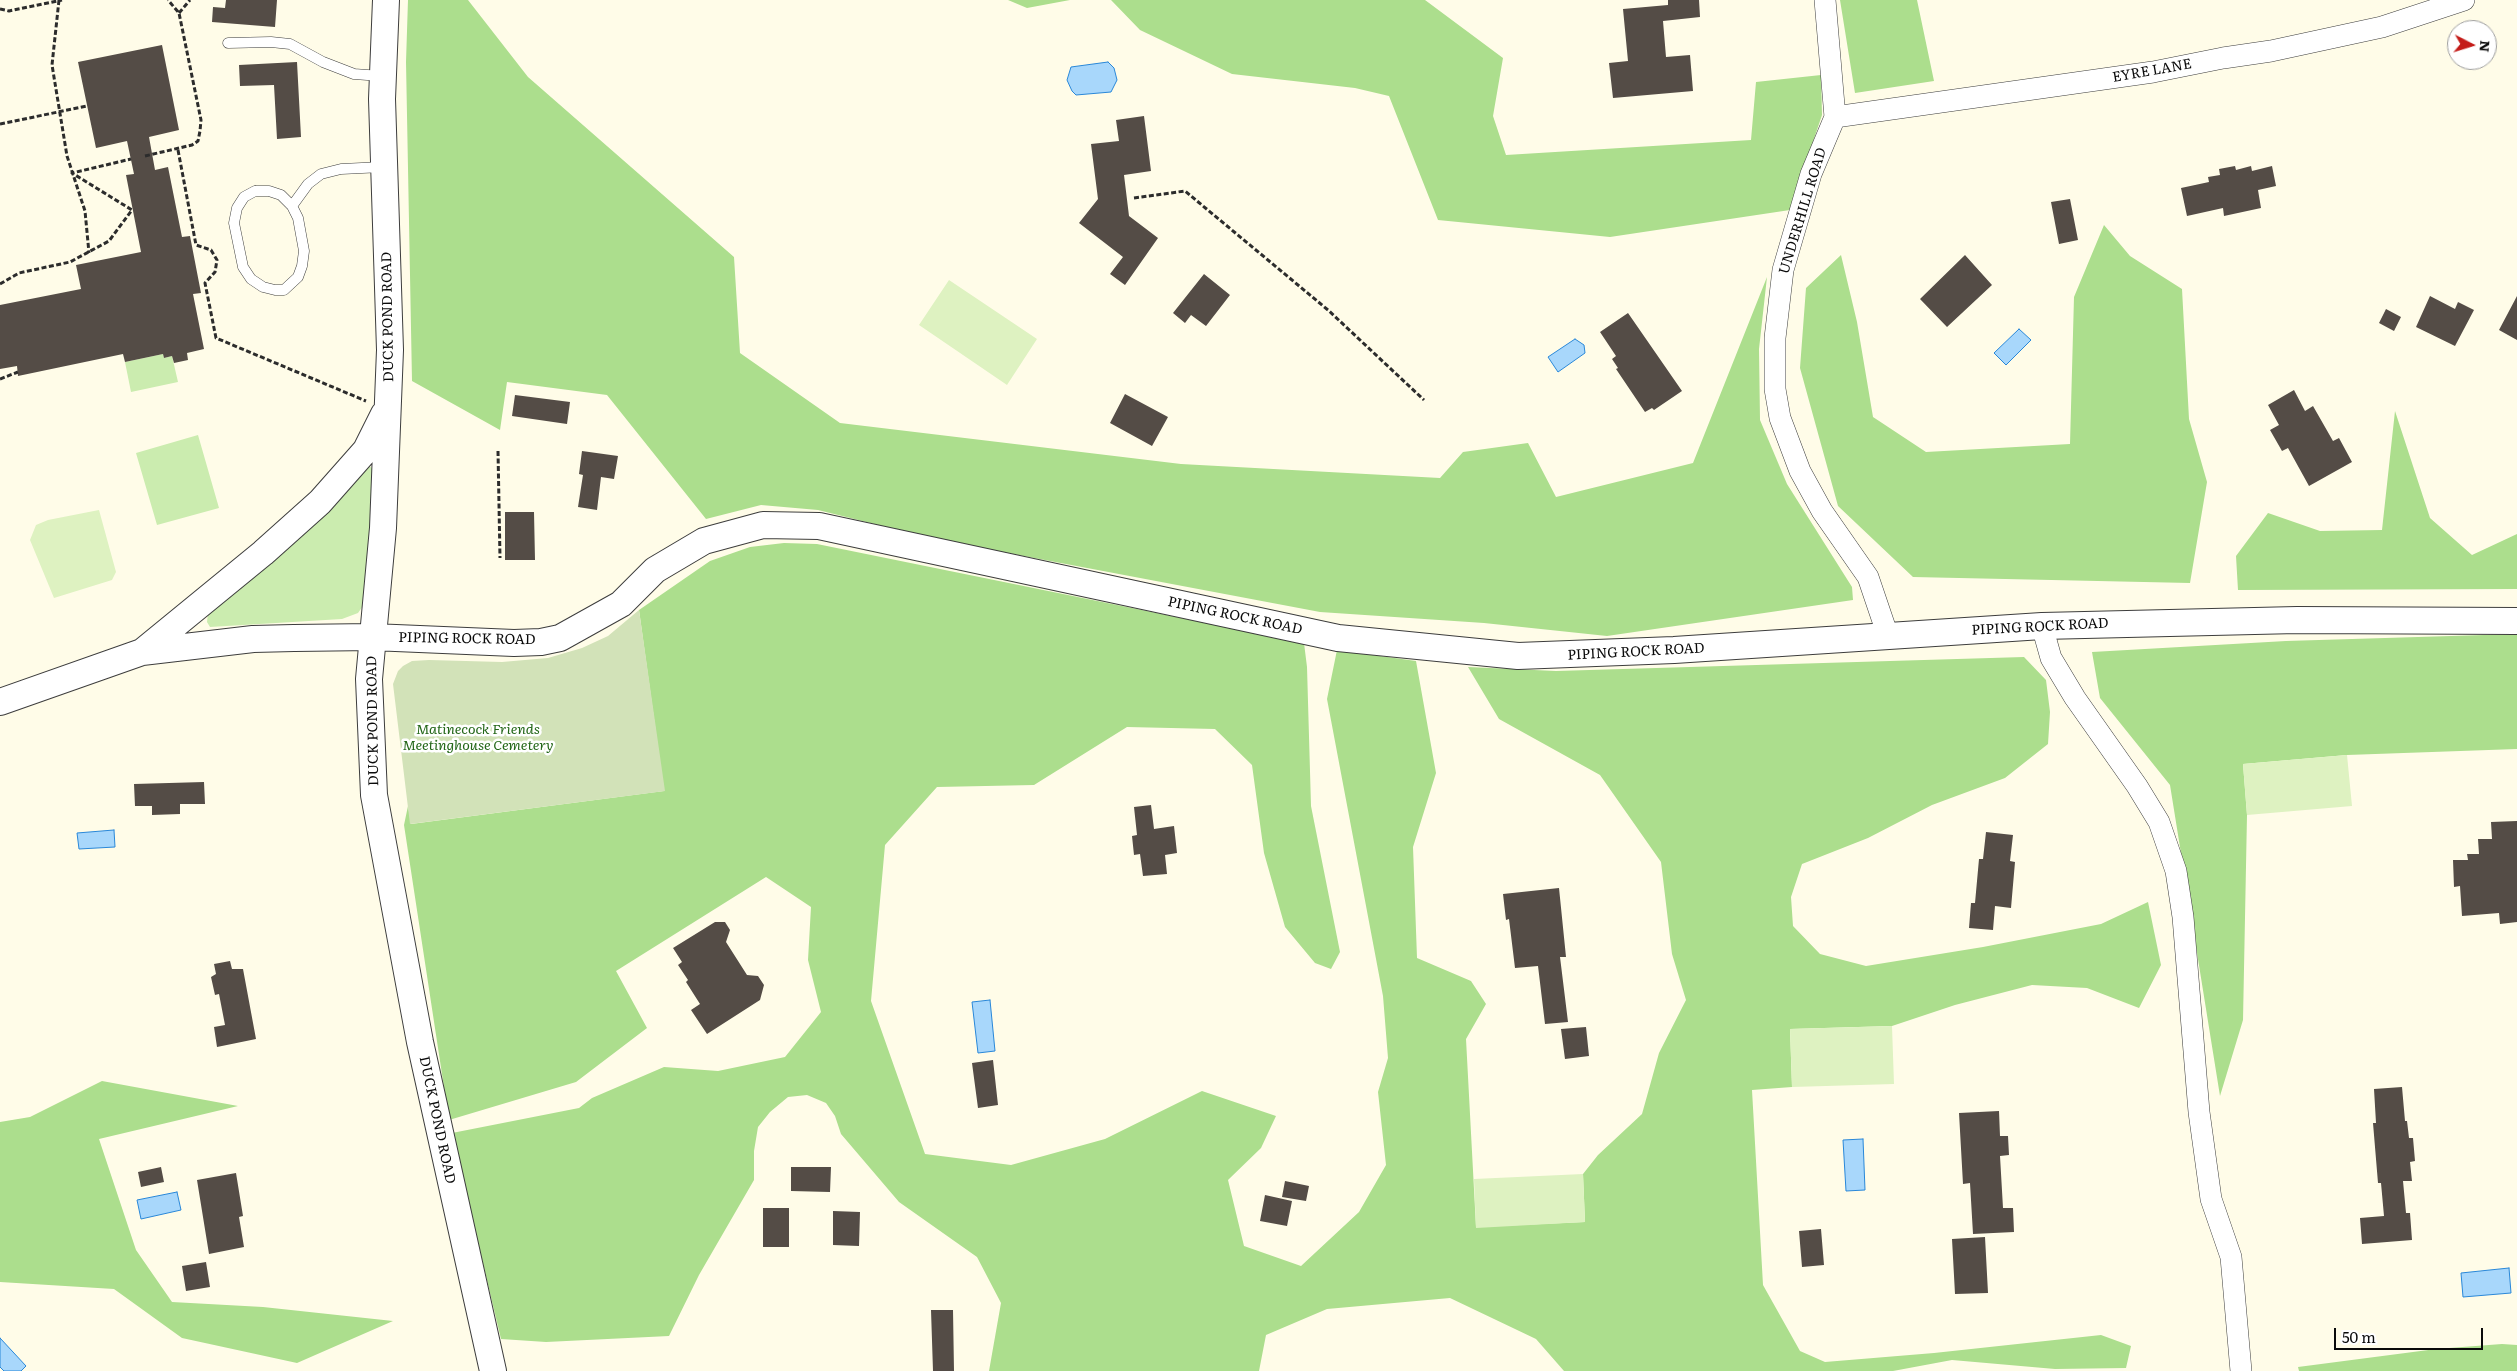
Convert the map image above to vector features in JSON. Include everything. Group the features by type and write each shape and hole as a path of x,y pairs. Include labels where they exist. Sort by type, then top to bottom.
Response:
{"street":[{"name":"DUCK POND ROAD","path":"386,0 382,77 390,350 383,528 369,679 374,795 420,1042 493,1371"},
{"name":"UNDERHILL ROAD","path":"1825,0 1835,117 1812,174 1783,270 1775,338 1776,389 1780,418 1800,471 1822,511 1868,577 1888,636"},
{"name":"EYRE LANE","path":"1835,117 2153,72 2223,58 2271,51 2382,27 2464,0"},
{"path":"142,652 263,553 320,502 366,450 388,404"},
{"name":"PIPING ROCK ROAD","path":"0,702 142,652 254,639 372,636 514,643 542,642 560,638 621,604 655,570 704,541 763,525 819,526 1338,638 1509,656 1674,650 2042,626 2297,620 2517,621"},
{"path":"2042,626 2051,658 2075,698 2137,786 2159,822 2176,871 2183,916 2199,1112 2212,1199 2230,1258 2241,1371"}],"lane":[{"path":"228,43 271,42 290,44 322,62 354,74 382,77"},
{"path":"292,206 308,184 321,174 341,169 384,167"},
{"path":"255,190 269,191 281,195 292,206 298,218 303,244 302,266 298,277 290,286 275,290 263,287 251,279 243,267 234,223 237,208 244,197 255,190"}],"path":[{"path":"0,10 9,11 60,0 52,65 59,112 72,173 85,211 89,253"},
{"path":"144,156 178,150 198,140 201,120 179,12 168,0"},
{"path":"179,12 190,0"},
{"path":"0,124 87,106"},
{"path":"178,150 196,245 211,250 216,260 216,272 205,282 216,338 352,396 388,404"},
{"path":"72,173 131,159"},
{"path":"0,284 19,273 70,262 89,253 109,241 132,210 72,173"},
{"path":"1134,198 1185,191 1328,310 1424,400"},
{"path":"0,378 18,372"},
{"path":"498,451 500,558"}],"green space":[{"path":"408,0 468,0 528,77 734,257 740,353 840,423 1181,464 1440,478 1463,452 1528,443 1556,497 1693,463 1767,277 1759,349 1760,420 1787,484 1852,587 1853,600 1607,636 1484,623 1320,612 939,540 818,510 761,505 706,519 607,395 507,382 500,430 412,381 406,62"},
{"path":"1008,0 1070,0 1027,8"},
{"path":"1111,0 1425,0 1503,58 1493,116 1506,155 1751,140 1756,82 1821,75 1822,115 1790,210 1610,237 1438,220 1389,96 1355,88 1232,74 1140,30"},
{"path":"1840,0 1917,0 1934,81 1855,93"},
{"path":"2104,225 2130,256 2182,289 2189,419 2207,482 2190,583 1913,577 1838,506 1800,368 1806,288 1841,255 1857,322 1873,417 1926,452 2070,444 2074,297"},
{"path":"949,280 1037,339 1007,385 919,325"},
{"path":"163,354 164,358 172,356 178,382 131,392 125,362"},
{"path":"2395,411 2430,518 2472,555 2517,534 2517,589 2238,590 2236,556 2268,513 2320,531 2382,530"},
{"path":"198,435 219,508 157,525 136,453"},
{"path":"367,467 371,467 377,476 365,603 358,613 342,619 210,627 207,622 208,613"},
{"path":"99,510 116,572 112,580 54,598 30,540 36,525 48,520"},
{"path":"784,543 817,544 1304,643 1307,667 1311,806 1340,952 1331,969 1315,963 1285,927 1264,853 1252,765 1215,729 1127,727 1034,785 937,787 885,845 871,1001 925,1154 1011,1165 1105,1139 1202,1091 1276,1116 1261,1148 1228,1180 1244,1246 1301,1266 1359,1212 1386,1165 1378,1092 1388,1058 1383,996 1327,699 1337,650 1416,661 1436,773 1413,847 1417,958 1471,981 1486,1004 1466,1039 1476,1227 1585,1222 1583,1174 1598,1155 1642,1114 1659,1053 1686,1000 1672,954 1661,862 1600,775 1499,719 1468,667 1556,671 2024,657 2046,680 2050,712 2048,744 2005,778 1932,805 1868,838 1802,864 1791,897 1793,926 1820,954 1866,966 1983,947 2101,924 2148,902 2161,965 2139,1008 2087,988 2032,985 1955,1005 1892,1026 1790,1029 1792,1087 1752,1090 1763,1285 1800,1351 1825,1362 1934,1353 2101,1335 2131,1346 2126,1368 2055,1369 1952,1360 1893,1371 1564,1371 1536,1339 1450,1298 1327,1309 1266,1335 1259,1371 989,1371 1001,1303 977,1257 899,1202 841,1134 835,1116 826,1103 807,1095 788,1097 770,1112 758,1127 754,1151 754,1180 699,1275 669,1336 546,1342 501,1339 452,1133 579,1108 592,1098 664,1067 718,1071 785,1057 821,1012 808,960 811,907 766,877 616,971 647,1028 576,1082 449,1120 404,825 408,806 411,824 664,791 639,610 710,561 750,547"},
{"name":"Matinecock Friends Meetinghouse Cemetery","path":"639,610 665,791 410,824 393,684 398,671 403,666 412,661 429,660 502,662 548,658 582,648 608,636"},
{"path":"2517,634 2517,749 2347,755 2243,764 2247,815 2243,1020 2220,1096 2170,785 2100,698 2092,652 2286,641"},
{"path":"2347,755 2352,806 2247,815 2243,764"},
{"path":"1892,1026 1894,1084 1792,1087 1790,1029"},
{"path":"102,1081 238,1106 99,1139 136,1250 172,1302 263,1307 393,1321 297,1363 182,1338 114,1289 0,1282 0,1122 30,1117"},
{"path":"1583,1174 1585,1222 1476,1228 1474,1179"},
{"path":"2502,1344 2517,1345 2517,1371 2299,1371 2298,1367 2436,1349"}],"water":[{"path":"1108,62 1114,68 1117,80 1111,92 1076,95 1072,91 1067,80 1071,67"},
{"path":"2019,329 2031,340 2006,365 1994,353"},
{"path":"1575,339 1584,345 1585,353 1558,372 1548,357"},
{"path":"114,830 115,847 79,849 77,833"},
{"path":"990,1000 995,1051 978,1053 972,1002"},
{"path":"1863,1139 1865,1190 1846,1191 1843,1140"},
{"path":"177,1192 181,1210 141,1219 137,1200"},
{"path":"2509,1268 2511,1293 2463,1297 2461,1273"},
{"path":"0,1338 26,1366 21,1371 4,1371 0,1367"}],"building":[{"path":"226,0 277,0 275,27 212,22 213,7 225,8"},
{"path":"1668,0 1699,0 1700,17 1663,21 1666,57 1690,55 1693,91 1613,98 1609,63 1628,61 1623,9 1668,5"},
{"path":"162,45 179,130 149,137 155,170 168,167 182,237 190,236 201,293 193,294 204,349 187,353 188,360 174,363 172,356 164,358 163,354 125,362 123,354 18,376 17,366 0,369 0,305 81,289 76,265 141,252 126,175 134,174 127,141 96,148 78,62"},
{"path":"297,62 301,137 277,139 274,85 240,86 239,65"},
{"path":"1144,116 1151,171 1124,175 1129,216 1158,238 1125,285 1110,274 1123,257 1079,223 1098,199 1091,144 1119,141 1116,120"},
{"path":"2235,166 2236,170 2251,166 2252,171 2272,166 2276,186 2258,190 2261,208 2224,216 2223,208 2187,216 2181,188 2209,182 2208,177 2220,175 2219,169"},
{"path":"2070,199 2078,240 2059,244 2051,202"},
{"path":"1965,255 1992,285 1947,327 1920,299"},
{"path":"1204,274 1230,295 1206,326 1191,315 1185,323 1173,313"},
{"path":"2430,296 2455,309 2458,302 2474,310 2455,346 2416,327"},
{"path":"2517,296 2517,340 2499,330"},
{"path":"2386,309 2401,317 2394,331 2379,323"},
{"path":"1628,313 1682,391 1654,410 1652,408 1645,412 1616,369 1618,368 1612,359 1616,356 1600,332"},
{"path":"2294,390 2305,411 2313,406 2333,441 2339,438 2352,462 2309,486 2288,448 2282,451 2270,430 2279,425 2268,405"},
{"path":"1125,394 1168,417 1152,446 1110,423"},
{"path":"515,395 570,402 567,424 512,416"},
{"path":"582,451 618,456 614,479 601,477 597,510 578,507 583,475 579,474"},
{"path":"505,512 534,512 535,560 505,560"},
{"path":"204,782 205,804 180,804 180,814 152,815 152,806 135,806 134,784"},
{"path":"1151,805 1154,829 1174,826 1177,853 1165,855 1167,874 1143,876 1140,854 1134,855 1132,836 1137,835 1134,807"},
{"path":"2517,821 2517,922 2500,924 2499,913 2462,916 2460,886 2454,887 2453,860 2468,860 2467,854 2479,854 2478,839 2492,839 2491,822"},
{"path":"1986,832 2013,835 2010,861 2015,862 2011,908 1995,906 1993,930 1969,928 1971,903 1975,903 1979,859 1983,859"},
{"path":"1559,888 1566,957 1560,957 1568,1022 1545,1024 1538,966 1515,968 1509,919 1506,920 1503,894"},
{"path":"715,922 725,922 730,930 726,942 747,975 758,976 764,985 760,1000 707,1034 691,1010 700,1004 686,982 688,980 678,965 682,962 673,948"},
{"path":"230,961 232,969 243,969 256,1039 217,1047 214,1027 225,1025 219,994 215,995 211,977 216,974 214,964"},
{"path":"1586,1027 1589,1056 1565,1059 1561,1029"},
{"path":"993,1060 998,1105 978,1108 972,1063"},
{"path":"2402,1087 2405,1121 2407,1121 2409,1138 2413,1138 2415,1161 2410,1162 2412,1181 2403,1181 2406,1213 2410,1213 2412,1240 2362,1244 2360,1218 2384,1216 2381,1183 2378,1183 2373,1123 2376,1123 2374,1089"},
{"path":"1999,1111 2000,1136 2008,1136 2009,1155 2000,1156 2003,1208 2013,1208 2014,1232 1973,1234 1970,1183 1963,1184 1959,1113"},
{"path":"161,1167 164,1182 141,1187 138,1172"},
{"path":"791,1167 831,1167 830,1192 791,1191"},
{"path":"236,1173 243,1216 239,1217 244,1247 209,1254 197,1180"},
{"path":"1285,1181 1309,1186 1306,1201 1282,1197"},
{"path":"1265,1195 1292,1201 1287,1226 1260,1221"},
{"path":"763,1208 789,1208 789,1247 763,1247"},
{"path":"833,1211 860,1212 859,1246 833,1245"},
{"path":"1821,1229 1824,1265 1802,1267 1799,1231"},
{"path":"1985,1237 1988,1293 1955,1294 1952,1239"},
{"path":"206,1262 210,1287 186,1291 182,1266"},
{"path":"931,1310 953,1310 954,1371 933,1371"}]}
